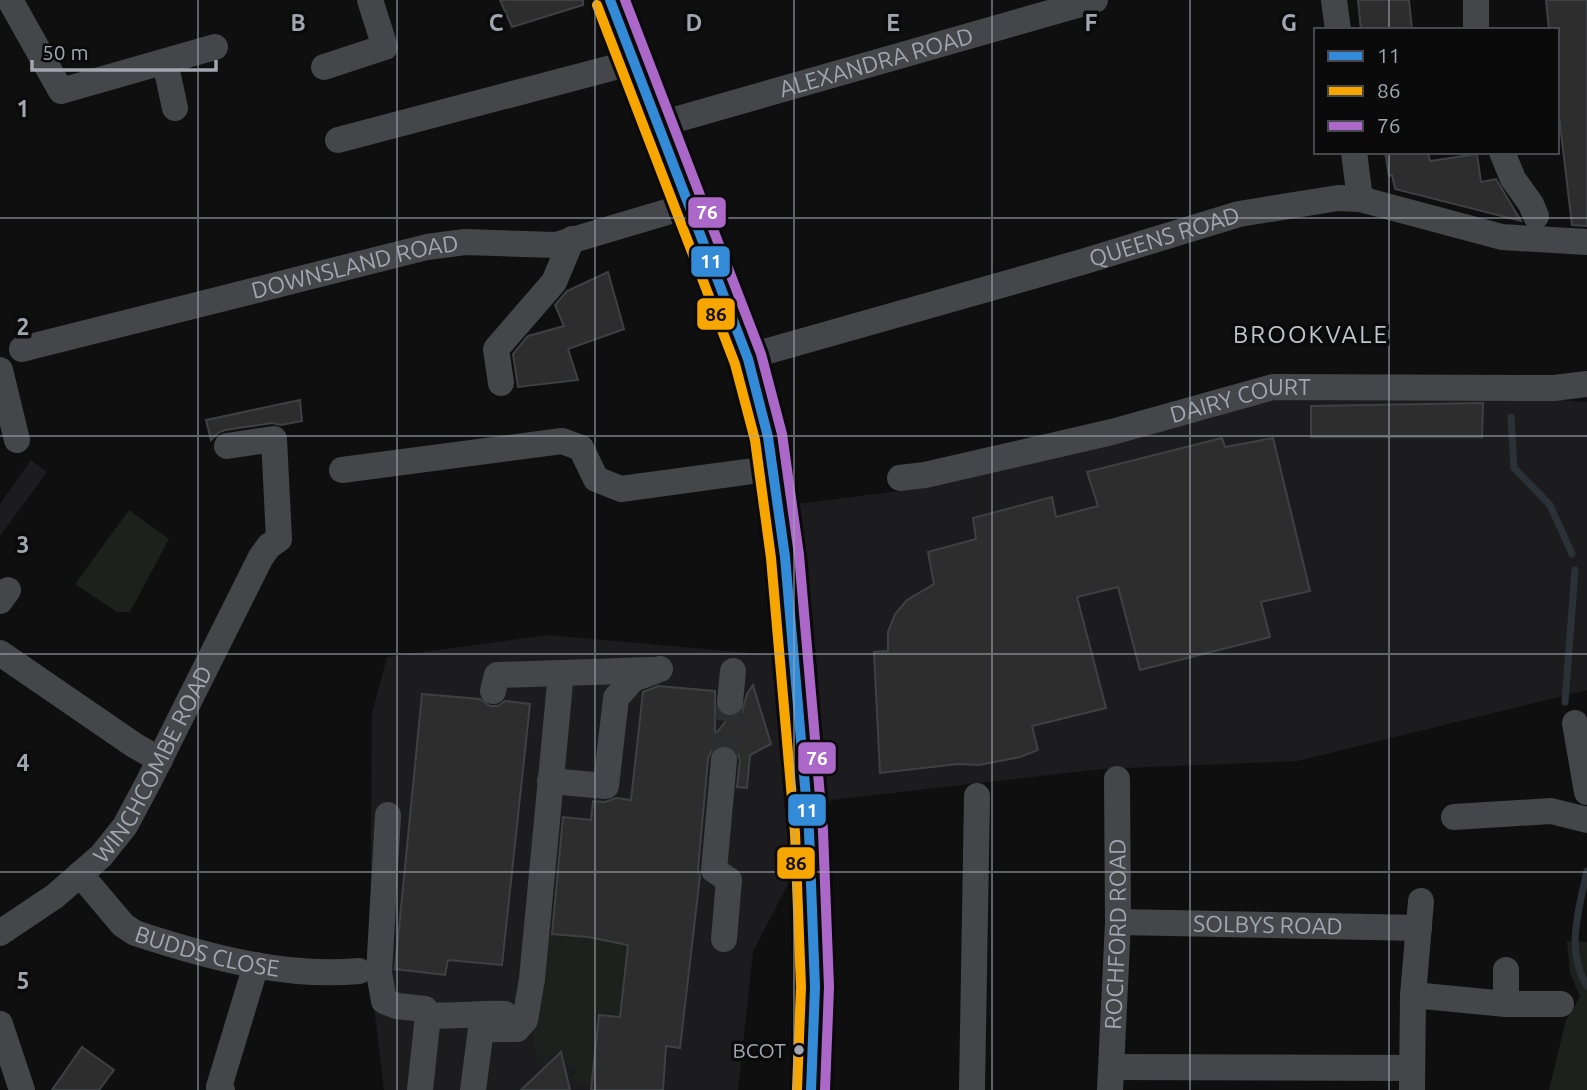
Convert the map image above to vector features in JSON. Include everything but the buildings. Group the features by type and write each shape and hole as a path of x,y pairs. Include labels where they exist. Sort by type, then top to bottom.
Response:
{"street":[{"path":"10,0 61,92 215,47"},
{"path":"324,67 385,47 370,0"},
{"path":"610,0 748,359 775,468 790,604 810,861 816,998 811,1090"},
{"name":"ALEXANDRA ROAD","path":"657,125 1095,0"},
{"path":"1334,0 1338,28"},
{"path":"1476,0 1476,28"},
{"path":"165,62 176,108"},
{"path":"338,139 634,62"},
{"path":"1354,154 1360,199"},
{"path":"1503,154 1513,178 1536,216"},
{"name":"QUEENS ROAD","path":"748,359 777,348 1082,262 1239,214 1338,198 1360,199 1502,237 1587,242"},
{"name":"DOWNSLAND ROAD","path":"22,349 427,247 465,242 556,244 688,206"},
{"path":"501,383 496,349 554,282 572,239"},
{"path":"0,370 17,440"},
{"name":"DAIRY COURT","path":"900,478 925,475 1112,432 1273,387 1554,388 1587,384"},
{"name":"WINCHCOMBE ROAD","path":"0,933 55,896 101,856 125,826 261,557 279,539 274,439 227,446"},
{"path":"342,470 562,441 581,449 596,479 621,489 775,468"},
{"path":"0,653 134,746 160,760"},
{"path":"493,691 497,675 660,670 633,679 617,698 606,786 550,781"},
{"path":"730,702 733,671"},
{"path":"473,1090 481,1029 517,1029 525,1020 561,673"},
{"path":"1576,723 1587,792"},
{"path":"724,760 714,870 729,880 724,939"},
{"name":"ROCHFORD ROAD","path":"1111,1078 1118,922 1117,779"},
{"path":"972,1090 977,796"},
{"path":"1454,817 1551,811 1587,820"},
{"path":"388,815 379,974 384,1001 397,1006 425,1009 428,1015 420,1090"},
{"name":"BUDDS CLOSE","path":"80,874 123,925 135,933 256,965 325,972 359,971"},
{"path":"1111,1078 1412,1079 1413,995 1420,901"},
{"name":"SOLBYS ROAD","path":"1118,922 1419,928"},
{"path":"222,1090 219,1087 256,965"},
{"path":"1506,970 1506,1004"},
{"path":"1413,995 1506,1004 1561,1004"},
{"path":"428,1015 455,1017 473,1013 512,1014 525,1020"},
{"path":"0,1024 22,1090"}],"shaded area":[{"path":"1401,387 1587,402 1587,690 1297,761 1102,769 831,800 753,952 738,1090 384,1090 370,973 372,713 387,657 548,635 806,658 806,588 797,504 907,490 1216,417 1261,391"},
{"path":"31,460 47,472 0,536 0,504"},
{"path":"129,510 169,539 130,612 117,612 75,584"},
{"path":"631,919 620,1017 599,1016 603,1085 572,1081 569,1079 577,1073 572,1065 560,1068 562,1053 550,1052 548,1065 538,1055 534,1040 536,993 549,934 588,937 617,943"},
{"path":"1567,941 1587,942 1587,1090 1549,1090 1566,1020 1580,997 1570,973"}],"waterway":[{"path":"1511,417 1514,468 1550,505 1572,554"},
{"path":"1565,702 1575,570"},
{"path":"1587,871 1575,944 1580,973 1587,986"}],"tunnel":[{"path":"724,760 730,702"}],"transit line":[{"name":"11","path":"610,0 748,359 768,437 785,557 809,832 815,987 811,1090"},
{"name":"76","path":"625,0 761,354 782,434 799,555 823,831 829,987 825,1090"},
{"name":"86","path":"597,5 735,364 755,440 771,558 795,833 801,987 797,1089"}],"place":[{"name":"BCOT","path":"799,1050"}],"district":[{"name":"BROOKVALE","path":"1311,335"}]}
